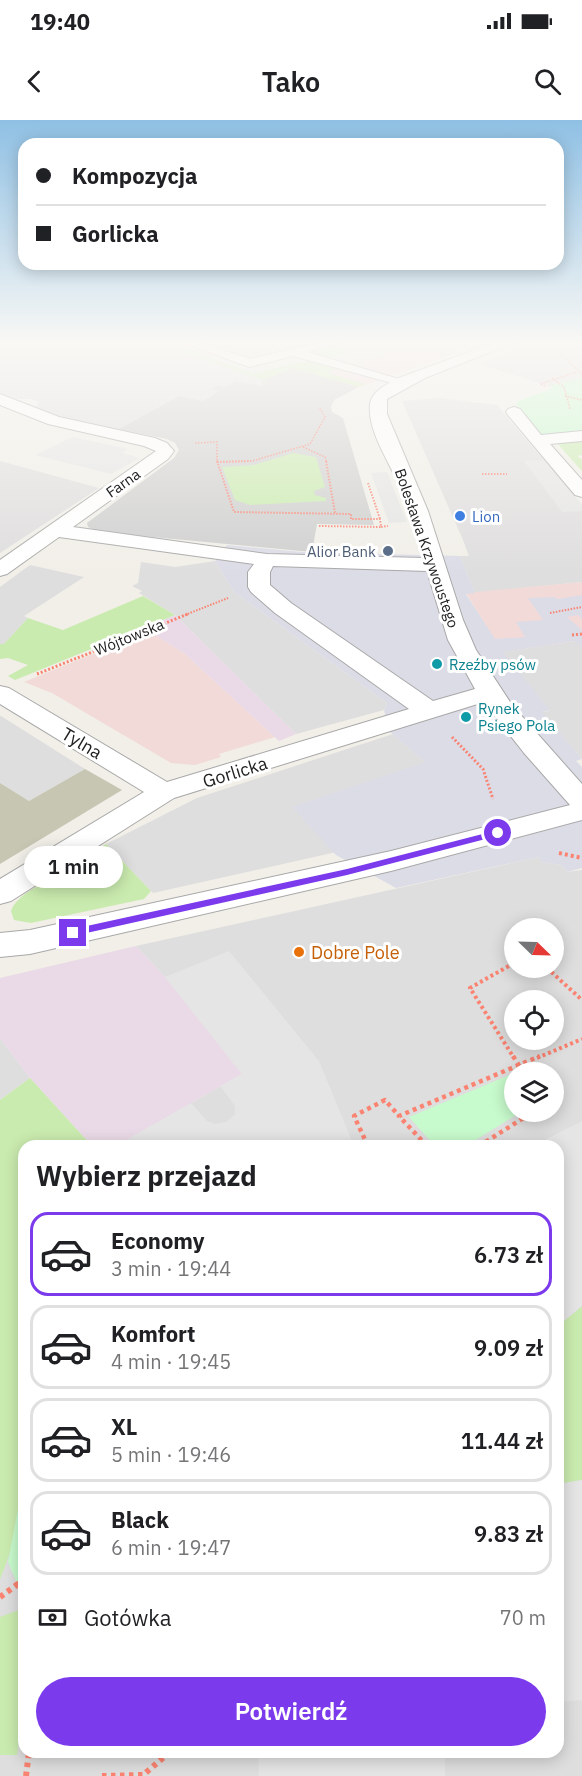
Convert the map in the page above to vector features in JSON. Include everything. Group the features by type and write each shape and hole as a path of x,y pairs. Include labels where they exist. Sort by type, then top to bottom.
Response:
{"street":[{"name":"Farna","path":"50,419 149,442 165,451 56,531"},
{"name":"Bolesława Krzywoustego","path":"379,419 410,490 436,565 450,622 490,692 523,738 582,801"},
{"path":"520,419 582,491"},
{"path":"537,440 582,436"},
{"path":"0,570 56,531 267,560 436,565"},
{"path":"267,560 248,591 283,608 428,710"},
{"name":"Gorlicka","path":"0,893 164,792 490,692"},
{"name":"Tylna","path":"0,693 164,792"},
{"path":"0,945 30,942 246,895 391,861 582,811"}],"path":[{"path":"217,462 252,461 310,444 324,419"},
{"path":"217,442 217,462 234,512 335,513 351,514 351,519 372,519"},
{"path":"302,446 325,457 332,478 335,513"},
{"path":"482,474 507,474"},
{"path":"319,526 355,528 381,526"},
{"name":"Wójtowska","path":"34,675 184,614 248,591"},
{"path":"550,613 582,607"},
{"path":"184,614 188,618"},
{"path":"572,635 582,634"},
{"path":"428,710 483,769 492,798 518,828"},
{"path":"504,969 470,988 516,1062"},
{"path":"558,978 582,1000"},
{"path":"528,1062 582,1039"},
{"path":"399,1116 504,1072"},
{"path":"365,1140 354,1116 385,1100 421,1140"},
{"path":"489,1140 517,1122"},
{"path":"0,1597 18,1584"},
{"path":"26,1776 28,1758"},
{"path":"102,1776 143,1775 163,1758"}],"shaded area":[{"path":"73,419 137,419 119,429"},
{"path":"137,419 343,419 374,525 317,524 312,552 100,532 88,527 87,523 174,458 179,450 175,443 167,439 119,429"},
{"path":"410,419 509,419 582,505 582,582 475,593 460,556 469,556"},
{"path":"73,437 128,449 122,453 140,458 111,474 35,455"},
{"path":"545,460 582,505 582,511 562,512 524,461"},
{"path":"0,461 99,488 0,553"},
{"path":"387,472 407,522 389,523 371,473"},
{"name":"Rynek Psiego Pola","path":"227,545 302,552 460,556 475,593 466,594 495,639 525,637 516,622 543,620 528,598 554,597 557,599 582,595 582,619 578,615 567,617 582,630 582,648 575,641 503,652 550,710 542,712 582,759 576,761 582,767 582,868 567,872 561,865 542,862 539,857 396,888 336,855 292,807 425,762 389,731 384,710 387,703 234,592 215,561"},
{"path":"215,561 234,592 387,703 384,710 296,734 175,615 139,593 142,591 132,586 138,583 141,562 175,567"},
{"path":"30,565 84,577 24,616 28,618 4,644 0,644 0,587"},
{"path":"582,582 582,648 575,641 502,652 466,593"},
{"path":"175,615 296,734 279,741 185,654 144,628"},
{"path":"149,631 185,654 275,737 219,754 221,757 195,765 171,763 52,693 24,682"},
{"path":"576,641 582,648 582,759 541,712 549,711 502,652"},
{"path":"0,716 85,769 29,801 0,783"},
{"path":"393,734 426,763 341,851 153,893 106,844 197,798"},
{"path":"85,769 122,790 0,864 0,783 29,801"},
{"path":"539,857 543,862 561,865 567,872 582,870 582,1181 564,1155 564,1140 126,1140 242,1074 165,977 136,946"},
{"path":"136,946 165,977 242,1074 126,1140 87,1140 30,1078 0,1038 0,978"},
{"path":"229,951 319,1061 352,1140 126,1140 191,1103 207,1121 215,1124 226,1122 235,1114 235,1106 220,1086 242,1074 165,977"},
{"path":"0,1038 30,1078 0,1100"},
{"path":"582,1121 582,1306 564,1321 564,1140 545,1140"},
{"path":"564,1251 582,1290 582,1776 0,1776 0,1493 18,1359 18,1758 564,1758"},
{"path":"582,1480 582,1700 564,1702 564,1483"},
{"path":"258,1758 445,1758 445,1776 259,1776"}],"green space":[{"path":"529,419 582,419 582,434 542,434"},
{"path":"582,438 582,455 577,456 582,459 582,471 556,442"},
{"path":"293,453 316,457 325,487 314,491 315,495 326,498 326,501 250,505 235,500 222,467 254,465"},
{"path":"143,596 175,615 15,680 8,676 28,665 8,658 0,659 0,644 4,644 28,618 63,630"},
{"path":"106,844 151,891 144,899 31,923 14,920 11,911 25,894 39,885 60,877 64,869"},
{"path":"504,1077 505,1122 476,1140 430,1140 409,1117"},
{"path":"30,1078 87,1140 18,1140 18,1512 9,1553 0,1579 0,1100"},
{"path":"582,1306 582,1480 564,1483 564,1321"},
{"path":"18,1509 18,1585 8,1562"},
{"path":"18,1610 17,1755 0,1755 0,1617"}],"place":[{"name":"Lion","path":"460,516"},
{"name":"Alior Bank","path":"388,551"},
{"name":"Rzeźby psów","path":"437,664"},
{"name":"Rynek Psiego Pola","path":"466,717"},
{"name":"Dobre Pole","path":"299,952"}],"route":[{"path":"73,933 347,872 498,833"}]}
